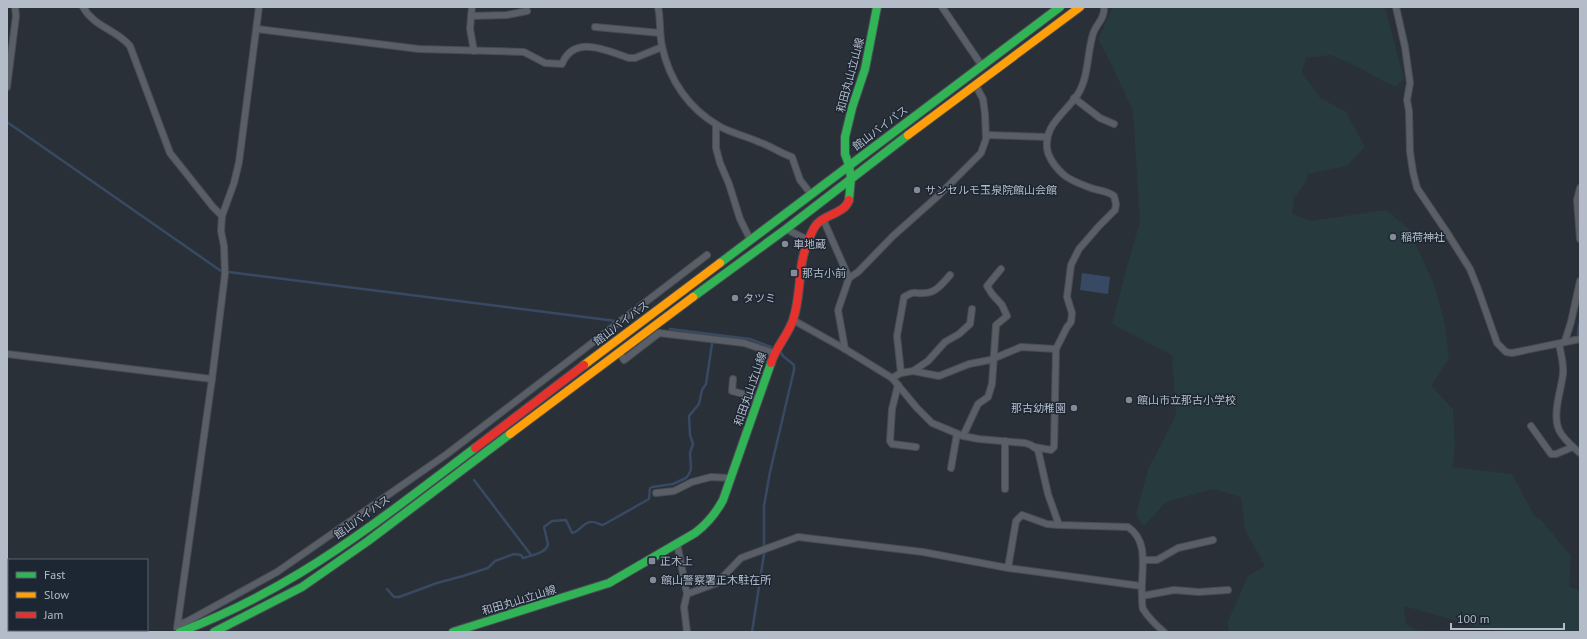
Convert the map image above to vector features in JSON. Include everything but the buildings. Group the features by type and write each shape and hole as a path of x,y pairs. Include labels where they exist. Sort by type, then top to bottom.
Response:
{"main road":[{"name":"和田丸山立山線","path":"453,632 465,630 605,584 706,526 713,518 723,500 774,353 793,320 799,292 800,275 808,240 818,223 844,208 849,202 851,178 849,165 845,154 845,137 852,108 865,69 877,7"},
{"name":"館山バイパス","path":"179,628 206,622 272,589 330,553 424,486 1060,7"},
{"name":"館山バイパス","path":"214,632 302,587 385,529 618,352 786,229 851,178 1080,7"}],"street":[{"path":"7,87 16,16 15,7"},
{"path":"83,7 88,16 101,26 125,40 134,52 170,153 213,207 222,216"},
{"path":"177,632 179,628 225,271 221,231 222,216 234,183 239,162 259,7"},
{"path":"472,7 470,29 474,51"},
{"path":"658,7 662,47 673,80 682,94 700,114 716,124 792,157 800,180 811,194"},
{"path":"942,7 982,66"},
{"path":"793,320 845,349 892,378 917,408 932,423 960,435 979,439 1025,443 1034,447 1050,450 1054,447 1056,349 1071,322 1072,313 1067,297 1071,265 1079,249 1099,226 1116,210 1116,204 1114,196 1111,193 1091,188 1064,176 1049,156 1046,145 1047,137 1052,125 1078,93 1084,80 1093,33 1105,14 1104,7"},
{"path":"1396,7 1405,47 1410,83 1407,100 1410,152 1417,188 1470,269 1497,343 1506,352 1512,353 1578,339"},
{"path":"471,16 507,15 527,11"},
{"path":"595,27 660,33"},
{"path":"256,29 419,49 524,52 546,63 562,64 564,58 570,52 584,47 596,47 629,58 635,58 662,47"},
{"path":"845,349 838,310 849,278 858,272 893,236 939,195 981,153 986,134 985,114 982,99 976,86"},
{"path":"1074,98 1100,118 1114,124"},
{"path":"716,124 716,148 720,163 732,191 740,219 750,239"},
{"path":"986,134 1047,137"},
{"path":"1580,188 1577,200 1580,238"},
{"path":"823,219 849,278"},
{"path":"786,229 808,240"},
{"path":"179,628 277,572 447,454 707,255"},
{"path":"951,468 960,435 978,404 988,397 992,384 996,325 1007,316 1002,305 987,286 1001,269"},
{"path":"901,373 896,336 904,297 914,292 926,293 940,287 950,275"},
{"path":"1580,281 1571,322 1562,342 1563,374 1557,418 1559,430 1580,453"},
{"path":"913,371 928,361 945,342 959,334 970,324 972,309"},
{"path":"618,352 624,360 659,333 744,343 774,353"},
{"path":"892,378 901,373 913,371 939,376 969,364 993,358 1021,347 1056,349"},
{"path":"7,354 212,379"},
{"path":"733,379 732,392 758,398"},
{"path":"898,385 892,409 890,440 892,444 916,447"},
{"path":"1531,426 1551,454 1556,454 1573,447"},
{"path":"1005,441 1005,489"},
{"path":"1034,447 1038,450 1048,494 1059,525"},
{"path":"656,493 674,490 692,482 711,477 730,478"},
{"path":"1008,568 1016,521 1022,515 1047,524 1128,527 1136,532 1141,543 1144,560 1142,586 1143,608 1158,628 1164,632"},
{"path":"687,594 717,583 741,558 798,537 923,552 1008,568 1142,586"},
{"path":"1144,560 1157,560 1178,548 1213,540"},
{"path":"677,543 687,594 684,607 687,632"},
{"path":"1142,596 1174,590 1199,592 1228,590"}],"green space":[{"path":"1113,7 1385,7 1404,79 1395,87 1354,65 1331,55 1306,58 1302,72 1320,98 1346,112 1365,147 1347,166 1307,174 1306,181 1294,198 1292,214 1311,221 1386,210 1408,228 1434,284 1445,324 1449,358 1431,386 1453,409 1455,447 1452,467 1512,474 1535,517 1542,521 1571,556 1569,586 1580,591 1580,632 1503,632 1478,627 1404,606 1406,624 1420,632 1229,632 1228,621 1248,576 1265,566 1245,530 1241,497 1213,489 1166,502 1144,526 1136,515 1148,470 1176,415 1172,355 1112,324 1140,222 1133,111 1098,39"}],"water":[{"path":"1082,273 1110,277 1108,294 1080,290"}],"waterway":[{"path":"7,122 221,271 616,321"},
{"path":"1580,322 1578,333 1580,338"},
{"path":"670,329 750,339 771,347"},
{"path":"387,589 394,597 399,597 437,583 488,568 495,561 514,554 521,555 523,558 538,554 547,547 548,544 544,527 552,521 566,520 572,533 588,522 603,525 649,499 650,488 673,484 686,478 691,469 690,453 693,444 690,435 689,416 699,404 702,390 706,384 712,344"},
{"path":"752,632 764,554 764,506 770,472 794,370 794,365 783,356 780,351"},
{"path":"474,480 531,555"}],"traffic: fast":[{"path":"849,200 851,178 849,165 845,154 845,137 852,108 865,69 877,7"},
{"path":"720,263 1060,7"},
{"path":"693,297 786,229 908,135"},
{"path":"453,632 609,583 699,530 711,518 723,500 771,363"},
{"path":"214,632 302,587 368,541 510,434"},
{"path":"180,632 242,605 271,590 323,559 411,497 475,448"}],"traffic: slow":[{"path":"908,135 1080,7"},
{"path":"584,365 720,263"},
{"path":"510,434 693,297"}],"traffic: jam":[{"path":"771,363 793,320 798,300 801,269 805,249 813,230 822,220 844,208 849,200"},
{"path":"475,448 584,365"}],"place":[{"name":"サンセルモ玉泉院館山会館","path":"917,190"},
{"name":"稲荷神社","path":"1393,237"},
{"name":"車地蔵","path":"785,244"},
{"name":"那古小前","path":"794,273"},
{"name":"タツミ","path":"735,298"},
{"name":"館山市立那古小学校","path":"1129,400"},
{"name":"那古幼稚園","path":"1074,408"},
{"name":"正木上","path":"652,561"},
{"name":"館山警察署正木駐在所","path":"653,580"}]}
